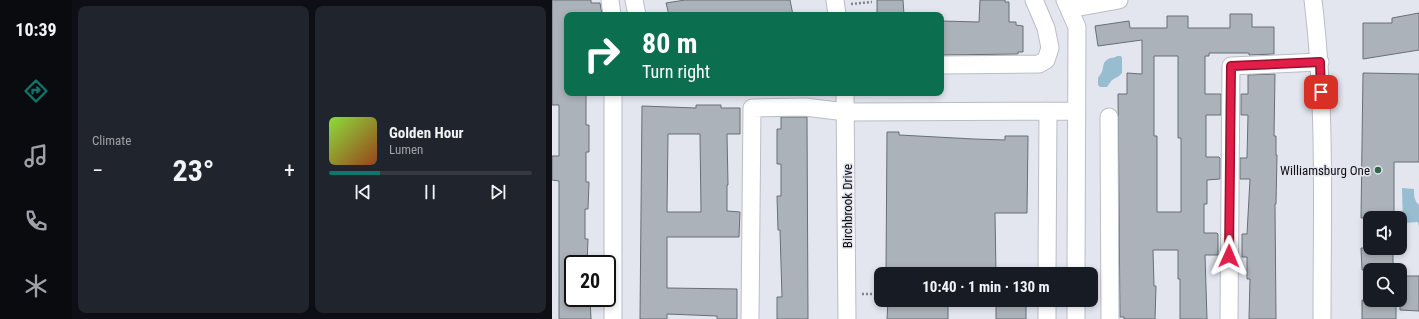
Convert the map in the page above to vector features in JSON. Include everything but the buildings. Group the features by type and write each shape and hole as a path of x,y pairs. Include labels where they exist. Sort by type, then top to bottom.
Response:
{"street":[{"path":"610,0 612,12"},
{"path":"634,0 636,12"},
{"path":"944,65 1039,64 1046,60 1050,48 1046,28 1034,0"},
{"path":"1076,267 1077,27 1067,5 1119,0"},
{"path":"1313,0 1320,62 1322,107 1322,319"},
{"path":"1229,319 1231,66 1320,62"},
{"path":"613,96 613,319"},
{"name":"Birchbrook Drive","path":"845,96 847,319"},
{"path":"750,319 752,108 805,107 846,112 1076,111"},
{"path":"1048,111 1048,267"},
{"path":"1109,117 1110,319"},
{"path":"1048,307 1048,319"},
{"path":"1076,307 1076,319"}],"path":[{"path":"838,6 872,2"},
{"path":"860,294 874,294"}],"water":[{"path":"1121,56 1122,58 1122,73 1112,80 1107,87 1100,87 1098,85 1098,78 1102,72 1104,63 1109,58"},
{"path":"1402,188 1414,189 1415,198 1419,205 1419,227 1418,222 1407,223 1407,211 1403,211"}],"place":[{"name":"Williamsburg One","path":"1378,170"}],"route":[{"path":"1229,256 1231,66 1320,62 1321,92"}]}
